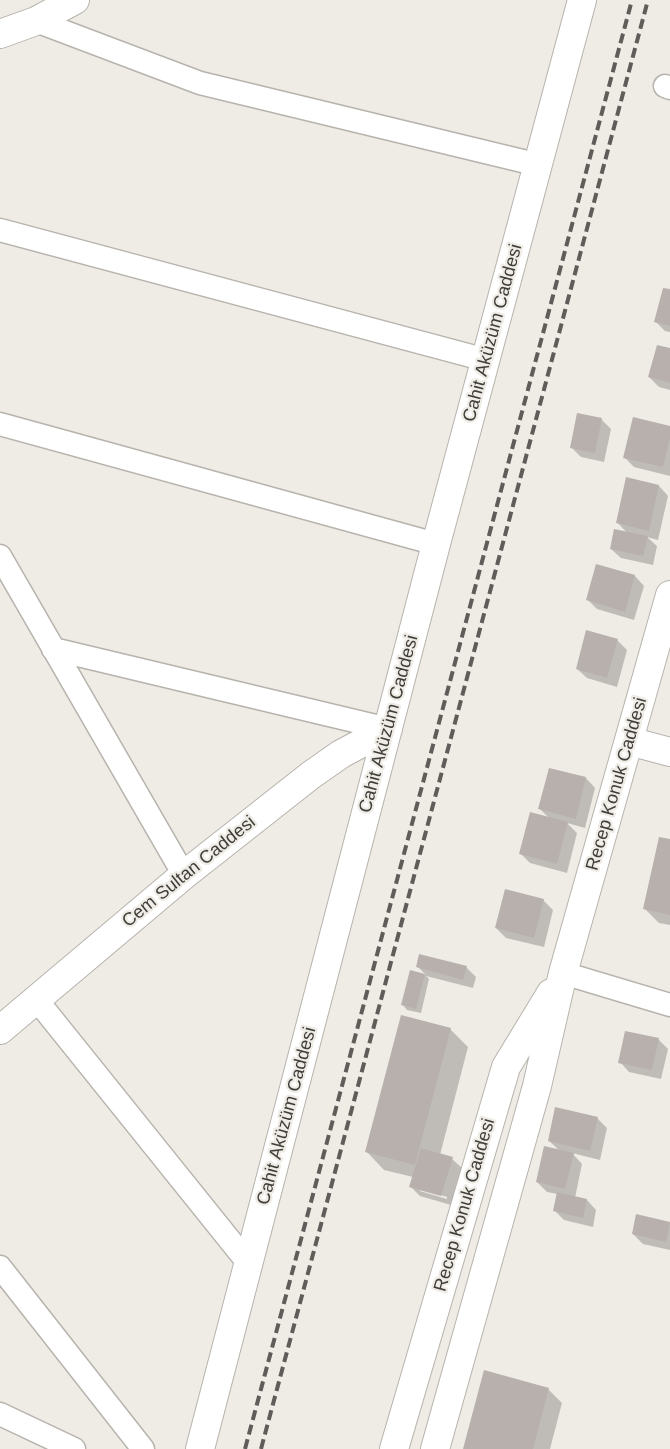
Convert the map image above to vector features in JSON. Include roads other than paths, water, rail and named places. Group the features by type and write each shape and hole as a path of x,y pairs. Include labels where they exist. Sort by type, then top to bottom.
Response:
{"street":[{"path":"0,34 36,21 75,0"},
{"name":"Cahit Aküzüm Caddesi","path":"200,1449 436,544 582,0"},
{"path":"36,21 200,83 539,165"},
{"path":"0,230 486,360"},
{"path":"0,424 436,544"},
{"path":"0,556 184,875"},
{"name":"Recep Konuk Caddesi","path":"435,1449 537,1086 563,973 670,595"},
{"path":"53,649 388,729"},
{"name":"Cem Sultan Caddesi","path":"0,1030 184,875 311,775 341,754 388,729"},
{"path":"629,741 670,752"},
{"path":"563,973 670,1005"},
{"name":"Recep Konuk Caddesi","path":"394,1449 506,1067 563,973"},
{"path":"36,999 249,1264"},
{"path":"0,1267 143,1449"},
{"path":"0,1414 74,1449"}],"railway":[{"path":"245,1449 632,0"},
{"path":"261,1449 648,0"}]}
